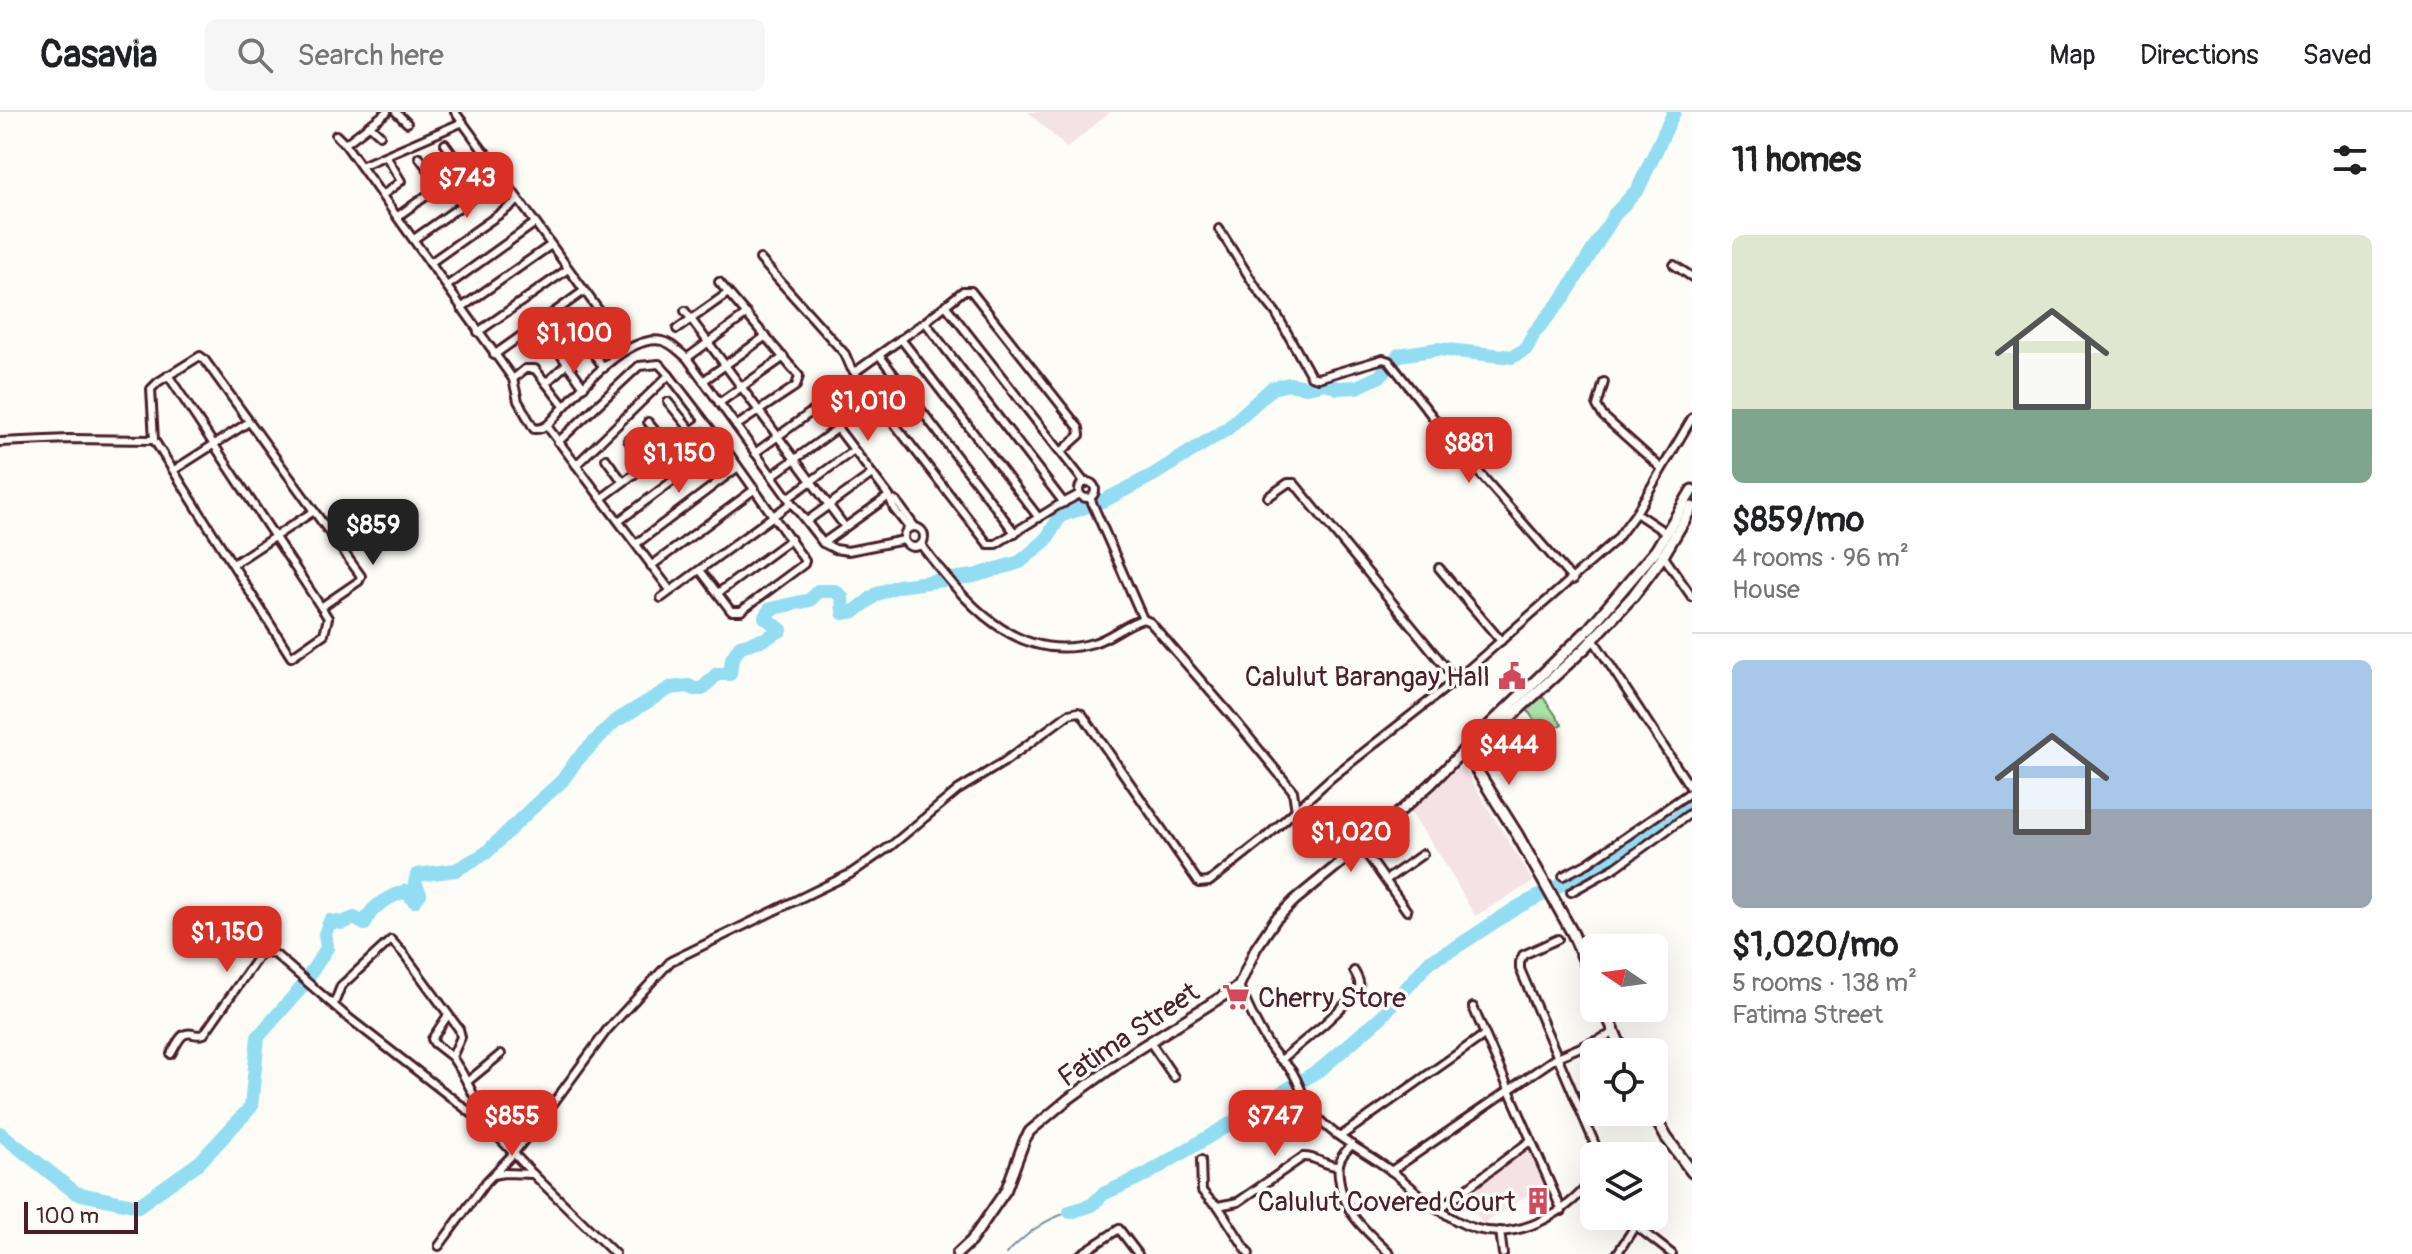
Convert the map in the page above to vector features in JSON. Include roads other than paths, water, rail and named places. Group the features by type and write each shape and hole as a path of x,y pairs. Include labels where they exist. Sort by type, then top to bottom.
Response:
{"main road":[{"path":"1580,950 1502,807 1466,753 1633,596 1688,511 1692,490"},
{"path":"1610,1022 1616,1038"},
{"path":"1660,1126 1692,1172"}],"street":[{"path":"345,144 387,112"},
{"path":"396,112 407,123"},
{"path":"455,112 626,348"},
{"path":"361,166 463,122"},
{"path":"369,125 380,135"},
{"path":"336,135 383,195 513,379 518,401 531,426 540,430 547,426 626,348 646,340 670,343 687,358 823,543 848,551 904,540"},
{"path":"445,144 463,169"},
{"path":"398,216 486,153"},
{"path":"383,195 401,181 386,156"},
{"path":"419,157 441,186"},
{"path":"414,239 502,177"},
{"path":"430,263 518,201"},
{"path":"447,286 535,223"},
{"path":"1219,229 1276,313 1314,379 1376,360 1383,359 1391,364 1454,444 1573,580"},
{"path":"461,308 551,245"},
{"path":"760,259 845,354 855,372 988,544 996,544 1080,494"},
{"path":"1674,265 1692,277"},
{"path":"478,332 568,269"},
{"path":"719,282 799,376 796,386 736,426"},
{"path":"494,355 584,291"},
{"path":"855,372 963,291 971,291 1079,428 1080,435 1061,452"},
{"path":"677,329 728,293"},
{"path":"946,306 1085,483 1090,483 1095,489 1091,500"},
{"path":"685,311 845,527"},
{"path":"687,358 747,314"},
{"path":"925,322 1064,503"},
{"path":"571,323 604,368"},
{"path":"546,383 608,326"},
{"path":"703,381 766,336"},
{"path":"901,339 1039,518"},
{"path":"550,340 584,387"},
{"path":"879,355 1015,533"},
{"path":"168,375 328,618 324,634 291,657 154,440 151,389 168,375 196,357 204,359 361,576 359,581 321,607"},
{"path":"719,403 784,357"},
{"path":"558,442 639,366 659,364 804,557 804,564 741,611 731,611 700,570"},
{"path":"513,379 530,368 535,369 564,406"},
{"path":"576,465 669,375"},
{"path":"1604,382 1597,406 1603,416 1661,468"},
{"path":"755,453 829,399"},
{"path":"668,402 691,430"},
{"path":"820,405 897,502 912,527 921,529 925,535 921,545"},
{"path":"439,1246 607,1030 671,961 863,866 958,790 1004,762 1073,712 1082,714 1199,883 1209,882 1296,811 1331,778 1456,680 1616,540 1636,513 1692,418"},
{"path":"174,470 249,422"},
{"path":"648,422 668,447"},
{"path":"602,498 704,422"},
{"path":"547,426 670,590"},
{"path":"773,475 838,428"},
{"path":"0,442 154,440"},
{"path":"628,440 646,465"},
{"path":"619,521 722,444"},
{"path":"661,598 773,517 811,482 854,450"},
{"path":"606,459 623,482"},
{"path":"636,544 738,467"},
{"path":"807,521 872,474"},
{"path":"1085,483 1079,489 1080,494 1091,500 1143,619 1150,622 1229,713 1293,791 1296,811 1342,861"},
{"path":"1268,497 1288,483 1294,483 1456,680"},
{"path":"651,566 755,489"},
{"path":"823,543 890,497"},
{"path":"233,564 314,511"},
{"path":"1636,513 1670,536"},
{"path":"912,527 904,533 904,540 911,547 921,545"},
{"path":"718,593 791,539"},
{"path":"921,545 954,588 998,627 1014,636 1060,647 1095,643 1143,619"},
{"path":"1660,553 1692,597"},
{"path":"1439,568 1501,641"},
{"path":"1563,876 1588,863 1692,790 1591,635"},
{"name":"Fatima Street","path":"957,1254 971,1241 1006,1190 1030,1131 1067,1100 1150,1042 1239,986 1256,948 1275,920 1466,753"},
{"path":"1571,892 1616,867 1692,812"},
{"path":"1361,846 1407,911"},
{"path":"1386,880 1423,854"},
{"path":"1558,939 1523,955 1520,969 1594,1142"},
{"path":"334,1004 341,986 391,940 437,996 461,1032 452,1057"},
{"path":"171,1054 183,1035 204,1034 260,954 267,952 276,955 489,1127 615,1254"},
{"path":"1281,1060 1356,994 1360,983 1354,971"},
{"path":"1239,986 1269,1045 1296,1077 1313,1114 1438,1210 1476,1231 1512,1232 1562,1211 1580,1192"},
{"path":"1473,1007 1562,1211"},
{"path":"448,1015 432,1039 452,1057 501,1139"},
{"path":"1391,1171 1557,1057 1614,1033"},
{"path":"1341,1136 1484,1035"},
{"path":"1150,1042 1174,1077"},
{"path":"467,1082 501,1054"},
{"path":"1438,1210 1530,1141"},
{"path":"1352,1145 1343,1153 1337,1166 1340,1190 1346,1207 1359,1224 1390,1254"},
{"path":"1218,1206 1238,1202 1303,1157 1337,1166"},
{"path":"1201,1160 1202,1191 1218,1206 1249,1254"},
{"path":"493,1175 533,1174"},
{"path":"1081,1254 1119,1229 1138,1254"},
{"path":"1617,1254 1632,1230"},
{"path":"1640,1230 1672,1254"},
{"path":"1500,1231 1503,1254"}],"waterway":[{"path":"0,1133 76,1193 138,1206 200,1162 251,1107 258,1037 301,988 327,948 325,934 330,921 342,923 354,918 365,924 376,907 393,896 406,891 414,901 420,894 415,883 417,875 456,870 486,853 562,781 576,761 614,722 670,688 689,686 702,689 717,674 730,674 732,659 740,646 765,639 781,630 765,617 770,609 810,600 818,591 835,591 842,597 843,613 855,611 877,594 898,586 974,576 1020,562 1046,540 1060,516 1105,500 1153,475 1227,429 1272,388 1289,384 1307,387 1326,383 1337,388 1357,387 1380,376 1399,355 1438,349 1512,357 1526,349 1534,333 1564,297 1615,214 1638,189 1674,112"},
{"path":"1070,1212 1092,1205 1103,1194 1147,1174 1321,1069 1382,1016 1430,961 1516,908 1590,870 1676,819 1692,806"},
{"path":"1006,1254 1035,1228 1070,1212"}],"place":[{"name":"Calulut Barangay Hall","path":"1512,676"},
{"name":"Cherry Store","path":"1236,997"},
{"name":"Calulut Covered Court","path":"1538,1201"}]}
